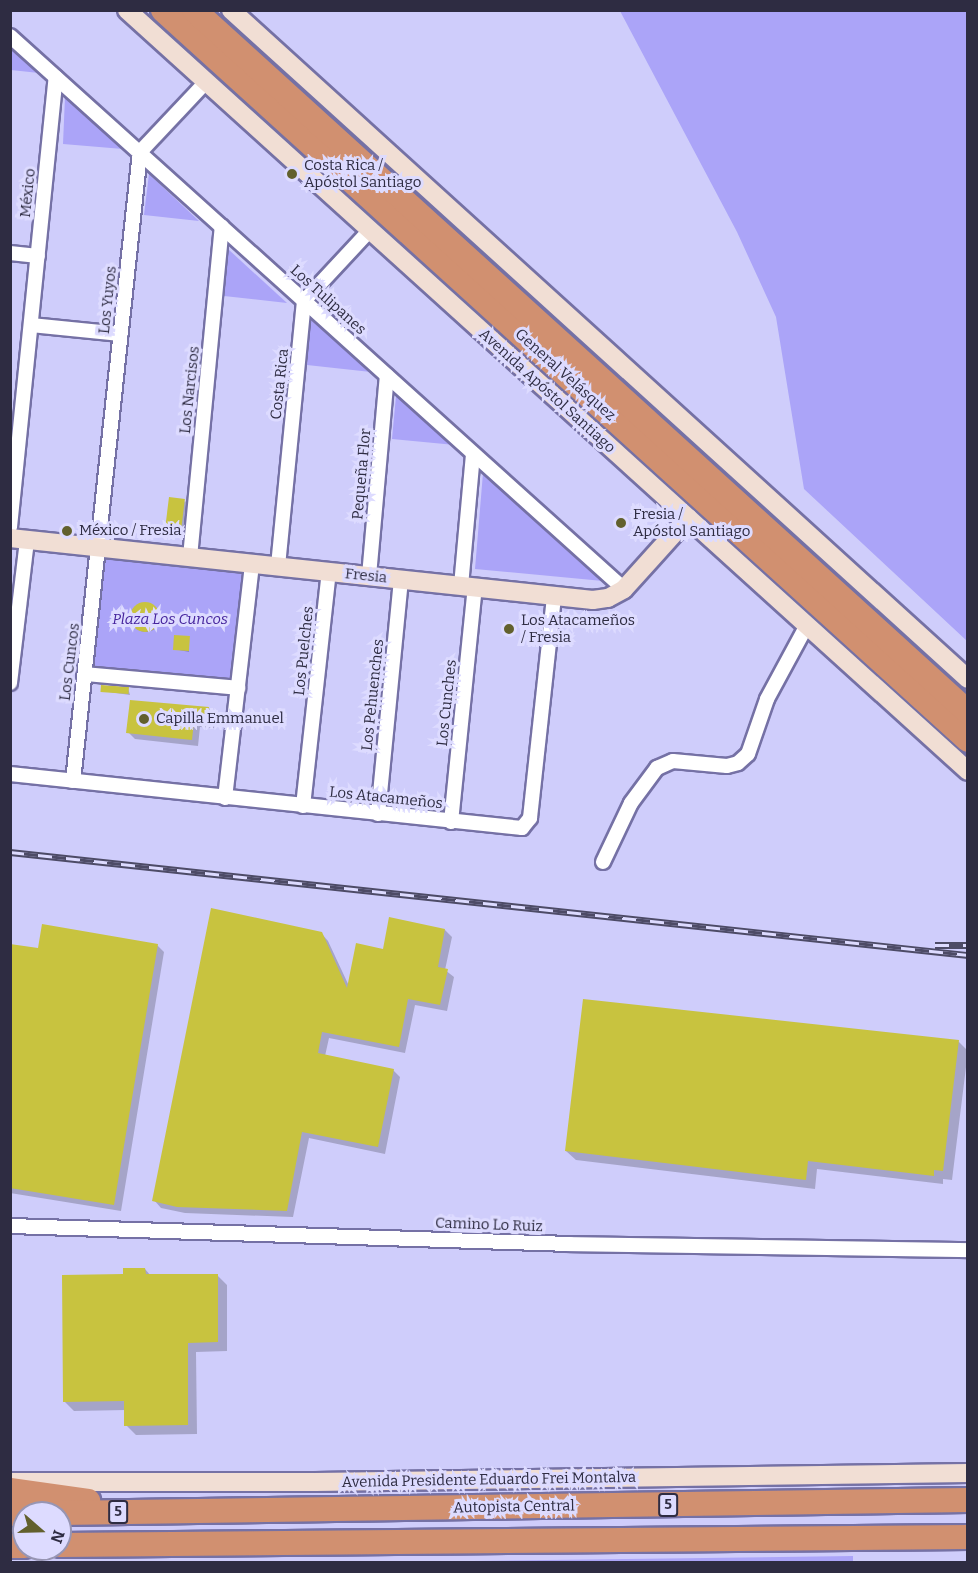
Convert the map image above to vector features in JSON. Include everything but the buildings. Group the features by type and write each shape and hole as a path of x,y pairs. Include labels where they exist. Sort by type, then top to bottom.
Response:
{"highway":[{"name":"General Velásquez","path":"164,10 968,740"},
{"name":"General Velásquez","path":"194,10 968,712"},
{"path":"10,1490 177,1511"},
{"name":"Autopista Central","path":"72,1513 968,1500"},
{"name":"5","path":"72,1545 968,1537"},
{"path":"99,1563 226,1545"}],"street":[{"name":"Avenida Apóstol Santiago","path":"127,10 968,771"},
{"path":"231,10 968,679"},
{"name":"Los Tulipanes","path":"10,36 624,589"},
{"name":"México","path":"10,527 56,77"},
{"path":"140,152 206,82"},
{"name":"Los Yuyos","path":"100,547 140,152"},
{"name":"Los Narcisos","path":"190,557 222,227"},
{"path":"304,301 370,231"},
{"path":"10,253 38,256"},
{"name":"Costa Rica","path":"278,566 304,301"},
{"path":"31,325 121,334"},
{"name":"Pequeña Flor","path":"369,576 387,376"},
{"name":"Los Cunches","path":"451,822 468,587 473,454"},
{"name":"Fresia","path":"19,539 554,596 601,599 624,589 688,518"},
{"path":"10,683 19,539"},
{"name":"Los Cuncos","path":"73,781 100,547"},
{"path":"225,798 252,564"},
{"name":"Los Puelches","path":"303,806 329,572"},
{"name":"Los Pehuenches","path":"378,814 401,579"},
{"name":"Los Atacameños","path":"10,774 519,829 529,823 554,596"},
{"path":"603,862 631,803 657,768 673,761 727,766 738,763 748,754 767,699 807,625"},
{"path":"85,674 238,688"},
{"name":"Camino Lo Ruiz","path":"10,1226 570,1244 968,1250"},
{"name":"Avenida Presidente Eduardo Frei Montalva","path":"10,1482 295,1482 968,1473"}],"green space":[{"path":"620,11 967,11 967,641 804,489 776,317 737,232"},
{"path":"11,47 39,73 11,70"},
{"path":"65,97 123,149 63,144"},
{"path":"149,174 199,221 144,215"},
{"path":"228,249 287,303 224,296"},
{"path":"310,317 371,372 307,365"},
{"path":"396,396 455,445 392,439"},
{"path":"483,473 603,581 475,569"},
{"name":"Plaza Los Cuncos","path":"103,552 248,567 236,688 90,672"},
{"path":"853,1556 853,1562 398,1562"}],"railway":[{"path":"10,852 968,955"},
{"path":"935,945 968,945"}],"place":[{"name":"Costa Rica / Apóstol Santiago","path":"292,174"},
{"name":"Fresia / Apóstol Santiago","path":"621,523"},
{"name":"México / Fresia","path":"67,531"},
{"name":"Los Atacameños / Fresia","path":"509,629"},
{"name":"Capilla Emmanuel","path":"144,719"}]}
